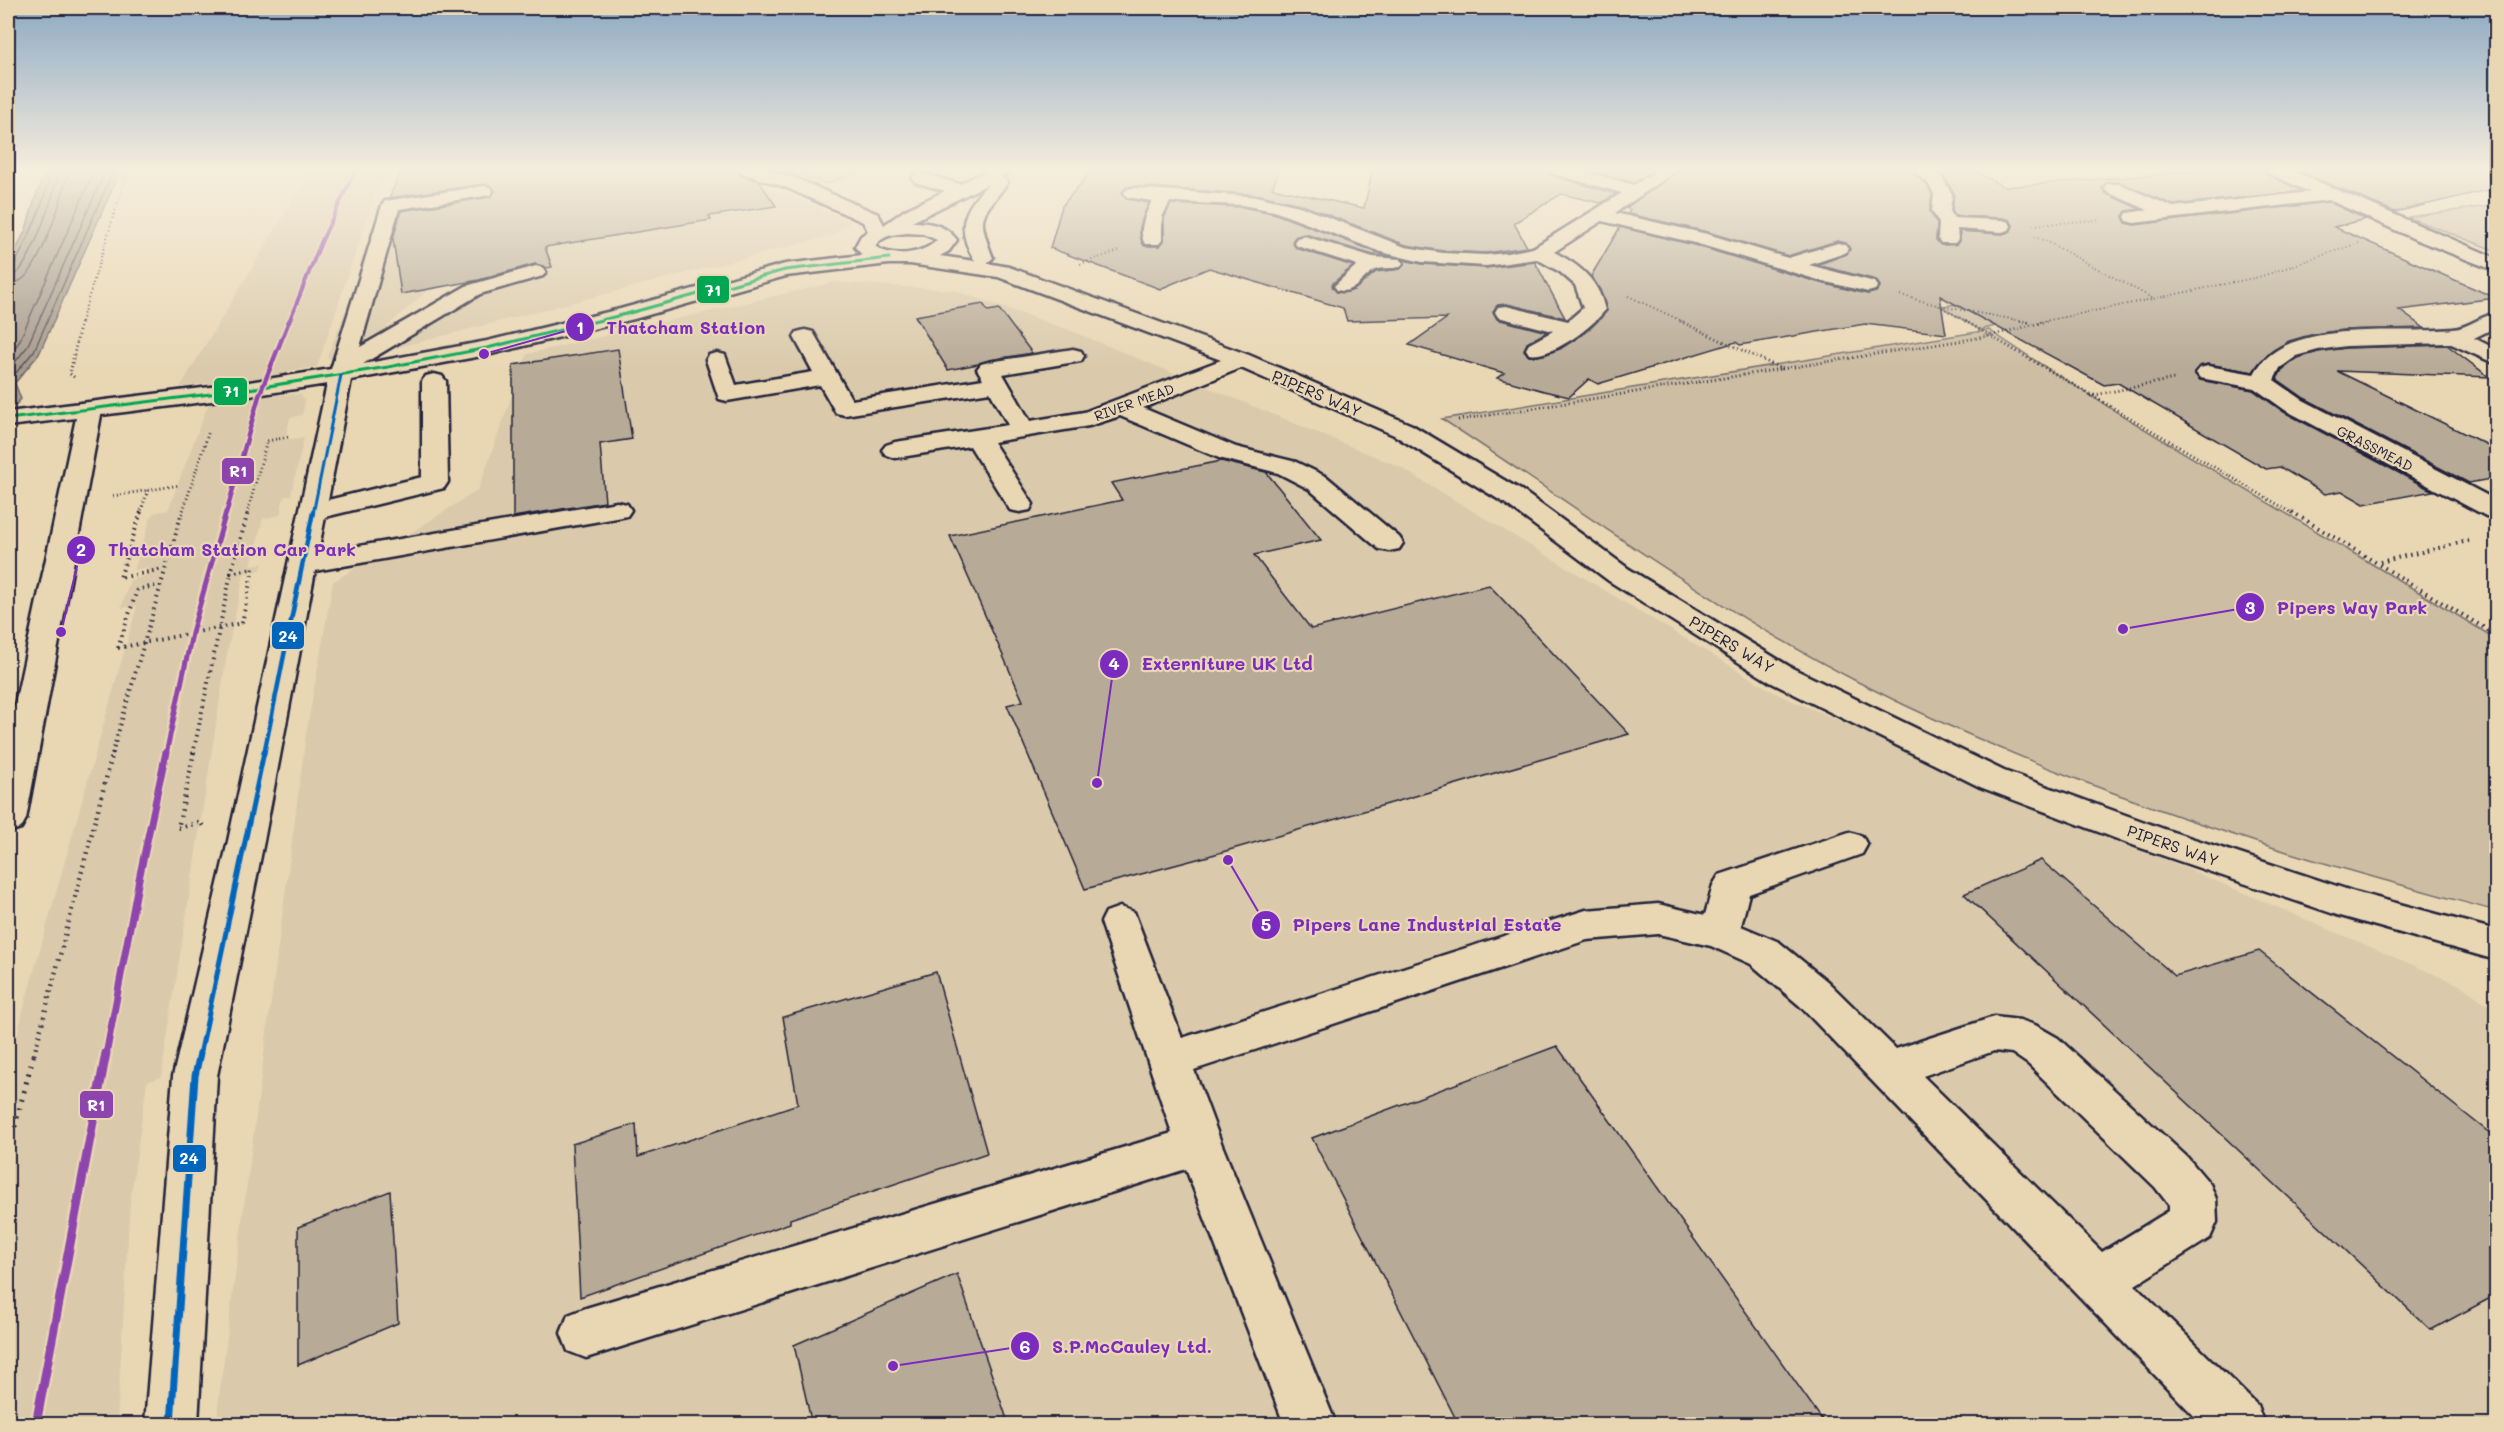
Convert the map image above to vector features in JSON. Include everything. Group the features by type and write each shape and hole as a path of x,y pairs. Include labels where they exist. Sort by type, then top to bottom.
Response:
{"street":[{"path":"171,1425 195,1076 342,371 381,236"},
{"name":"PIPERS WAY","path":"876,237 882,236"},
{"name":"PIPERS WAY","path":"940,236 983,258 1002,271"},
{"path":"975,236 983,258"},
{"path":"1152,236 1152,240"},
{"path":"1359,236 1386,248 1420,256 1478,260 1539,253 1566,236"},
{"path":"1690,236 1824,276 1868,286"},
{"path":"2427,236 2496,265"},
{"path":"876,237 872,254 899,258"},
{"path":"8,419 430,360 626,314 785,270 807,260 876,237"},
{"path":"785,270 933,253 944,238"},
{"path":"1333,252 1367,239"},
{"path":"1304,242 1372,263 1391,264 1420,256"},
{"path":"1788,265 1838,249"},
{"path":"1537,348 1572,329 1594,310 1594,302 1584,283 1571,268 1539,253"},
{"name":"PIPERS WAY","path":"899,258 1002,271 1241,360 1403,430 1515,498 1619,575 1782,675 1992,779 2151,838 2340,901 2496,945"},
{"path":"1344,286 1372,263"},
{"path":"342,371 473,290 536,273"},
{"path":"1798,284 1824,276"},
{"path":"1506,312 1572,329"},
{"path":"2261,382 2263,373 2283,354 2320,343 2368,336 2453,336 2469,333 2496,319"},
{"path":"805,336 845,408 994,377 1073,356"},
{"path":"2453,336 2496,357"},
{"path":"717,360 727,394 828,377"},
{"name":"RIVER MEAD","path":"895,450 1089,419 1241,360"},
{"name":"GRASSMEAD","path":"2208,373 2261,382 2303,410 2495,508"},
{"path":"994,377 1023,430"},
{"path":"314,512 435,482 434,381"},
{"path":"8,819 90,408"},
{"path":"1122,408 1228,453 1287,467 1318,483 1389,543"},
{"path":"977,437 1020,504"},
{"path":"303,564 617,510"},
{"path":"1719,933 1732,885 1849,845"},
{"path":"1169,1060 1586,925 1658,919 1719,933 1765,953 1814,994 2238,1425"},
{"path":"1120,922 1199,1145 1310,1425"},
{"path":"1889,1070 1994,1034 2020,1037 2043,1051 2171,1172 2193,1198 2193,1222 2097,1282"},
{"path":"586,1333 1199,1145"}],"path":[{"path":"79,381 70,374 83,313 107,236"},
{"path":"2031,236 2046,241 2152,298"},
{"path":"1076,266 1152,240"},
{"path":"1450,422 1990,336 2032,324 2259,277 2367,242"},
{"path":"1584,283 1605,285 1782,369"},
{"path":"2032,324 1940,306 2089,396 2380,562 2496,634"},
{"path":"2089,396 2208,373"},
{"path":"8,1153 113,747 159,585 209,431"},
{"path":"205,832 201,822 178,828 231,573 267,441 292,437"},
{"path":"154,489 180,484"},
{"path":"148,490 120,578 164,569"},
{"path":"2380,562 2475,539"},
{"path":"159,585 137,590 118,648 242,623 253,568 231,573"}],"shaded area":[{"path":"272,236 361,236 317,367 288,371 280,395 301,394 305,402 302,415 290,418 285,440 304,437 291,495 284,497 280,515 263,519 251,565 263,563 261,570 244,574 227,654 161,1077 147,1082 130,1203 117,1424 8,1424 8,1074 26,999 137,606 121,608 130,580 145,576 147,567 134,570 151,517 153,513 168,510 205,412 220,382 180,387"},
{"path":"375,236 831,236 396,348 399,325 474,282 508,276 429,289 343,366 327,357"},
{"path":"2457,236 2496,236 2496,251"},
{"path":"835,282 953,290 1069,330 1398,466 1779,695 2462,986 2496,1011 2496,1424 217,1424 306,734 333,582 478,490 527,354"},
{"path":"2114,290 2120,294 1980,330 1940,306"},
{"path":"1989,330 2177,449 2496,639 2496,911 2313,860 2178,816 2017,755 1912,708 1805,654 1752,623 1648,557 1442,419"}],"water":[{"path":"23,236 91,236 39,354 15,383 21,399 8,413 8,267"}],"building":[{"path":"394,236 614,236 545,247 552,267 546,268 535,264 479,280 401,294"},
{"path":"1053,236 1141,236 1145,246 1159,246 1164,241 1164,236 1299,236 1292,242 1296,248 1353,266 1332,284 1337,292 1354,290 1376,272 1400,269 1405,263 1403,260 1422,264 1486,268 1535,262 1565,318 1507,304 1498,305 1493,311 1497,319 1547,332 1527,343 1524,350 1529,356 1538,356 1560,349 1583,334 1607,311 1600,290 1591,276 1615,236 1656,236 1867,294 1876,292 1880,287 1876,280 1817,265 1847,254 1850,249 1846,243 1837,241 1788,256 1721,236 1936,236 1936,240 1941,245 1957,244 1960,236 2354,236 2496,298 2399,310 2424,328 2344,330 2289,341 2268,354 2253,372 2208,364 2199,366 2194,372 2200,380 2253,390 2284,412 2433,491 2364,504 2342,491 2325,494 2280,467 2266,469 2118,383 2104,385 1940,296 1946,334 1865,324 1740,345 1736,342 1598,384 1589,379 1569,397 1497,378 1504,373 1409,345 1447,318 1347,321 1343,308 1209,268 1160,289 1050,248"},
{"path":"1311,236 1334,236 1387,256 1373,255"},
{"path":"1382,236 1521,236 1527,247 1486,253 1443,251 1406,245"},
{"path":"983,304 988,311 999,309 1032,353 948,370 915,316"},
{"path":"2447,345 2489,377 2337,371 2496,449 2496,478 2469,483 2304,398 2277,379 2282,370 2298,358 2318,352 2346,348"},
{"path":"618,349 632,439 600,444 605,502 513,517 513,365"},
{"path":"1221,461 1266,472 1321,540 1254,555 1311,629 1489,585 1629,734 1205,857 1085,889 1007,705 1023,701 950,536 1122,500 1111,483"},
{"path":"2041,860 2175,976 2259,951 2496,1138 2496,1295 2431,1330 1964,894"},
{"path":"936,972 987,1153 790,1219 790,1223 580,1297 572,1144 636,1124 638,1157 798,1104 783,1017"},
{"path":"1557,1046 1826,1425 1459,1425 1312,1138"},
{"path":"390,1191 398,1323 298,1365 298,1227"},
{"path":"957,1274 1009,1425 812,1425 794,1345"}],"transit line":[{"name":"R1","path":"36,1424 139,879 193,629 259,396 324,236"},
{"name":"71","path":"8,419 243,390 388,367 487,348 626,314 785,270 889,258"},
{"name":"24","path":"171,1424 195,1076 246,841 341,375"}],"place":[{"name":"Thatcham Station","path":"484,354"},
{"name":"Pipers Way Park","path":"2123,629"},
{"name":"Thatcham Station Car Park","path":"61,632"},
{"name":"Externiture UK Ltd","path":"1097,783"},
{"name":"Pipers Lane Industrial Estate","path":"1228,860"},
{"name":"S.P.McCauley Ltd.","path":"893,1366"}]}
